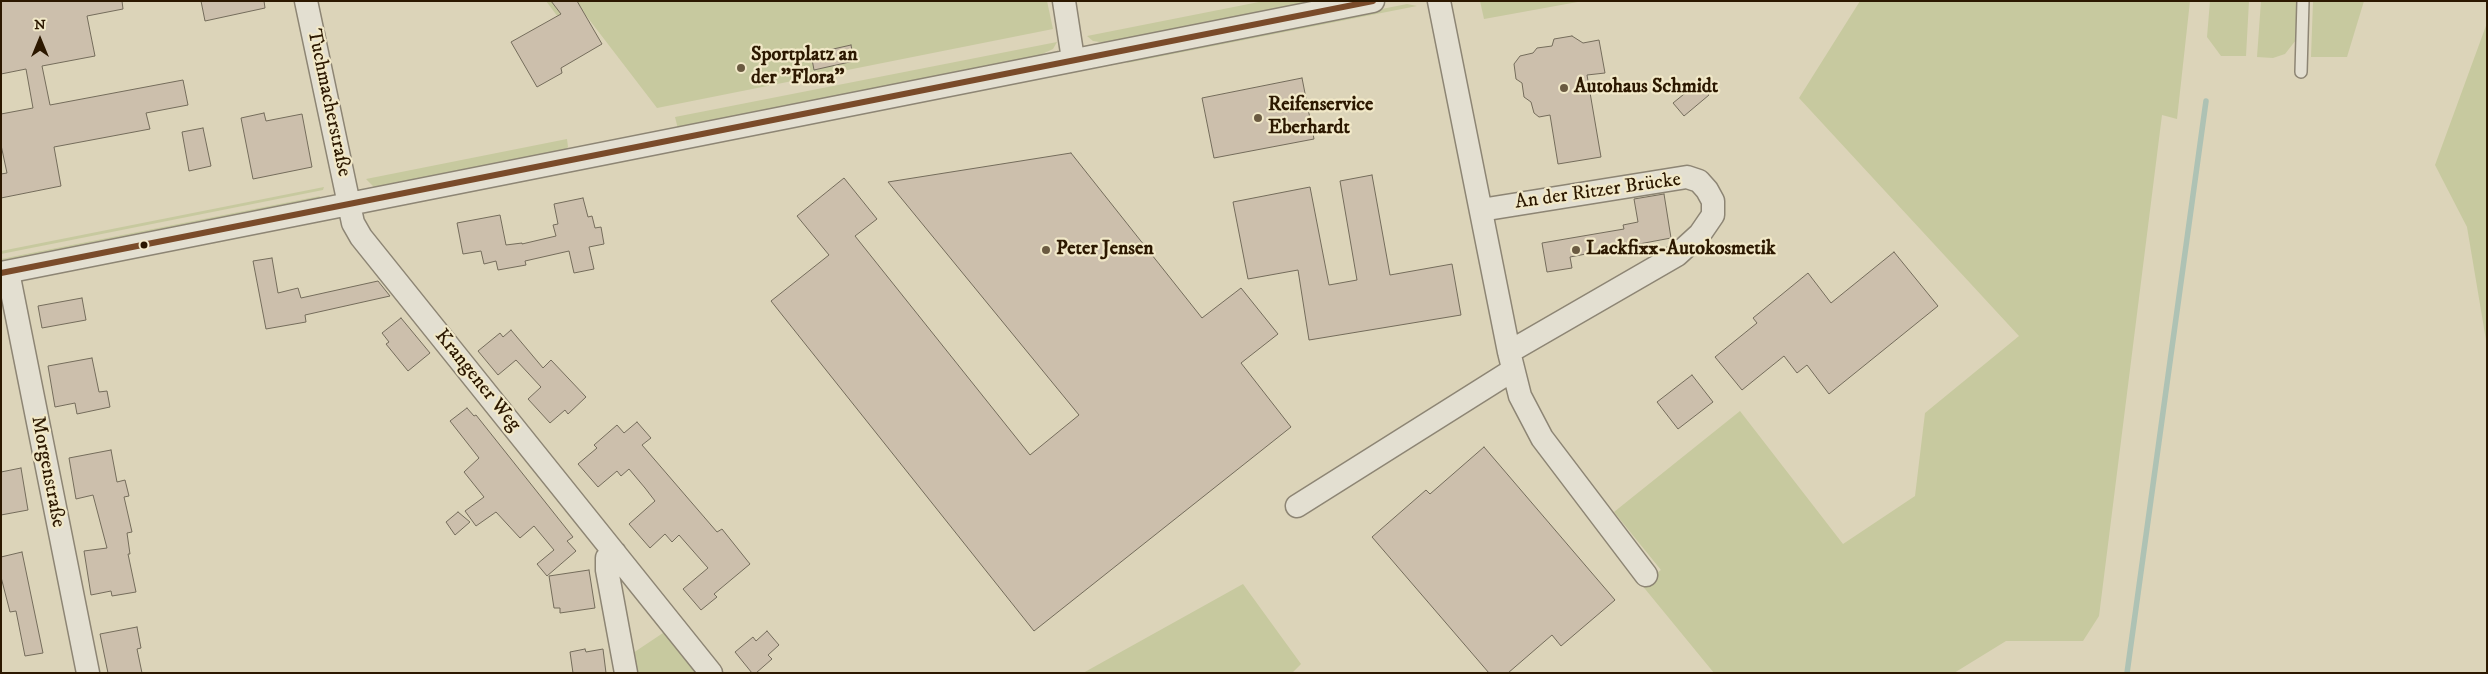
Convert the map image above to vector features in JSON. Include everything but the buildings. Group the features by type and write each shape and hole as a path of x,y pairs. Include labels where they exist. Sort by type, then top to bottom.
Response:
{"street":[{"name":"Tuchmacherstraße","path":"306,1 349,204"},
{"path":"1064,1 1073,59"},
{"path":"5,272 1373,1"},
{"path":"1439,1 1511,361 1520,396 1542,438 1646,575"},
{"name":"An der Ritzer Brücke","path":"1297,506 1511,361 1676,255 1700,234 1712,215 1713,201 1708,190 1698,182 1687,177 1481,210"},
{"name":"Krangener Weg","path":"349,204 353,223 361,237 710,673"},
{"name":"Morgenstraße","path":"5,272 88,673"},
{"path":"615,553 608,558 607,570 626,673"}],"lane":[{"path":"2301,72 2303,1"}],"green space":[{"name":"Sportplatz an der \"Flora\"","path":"546,1 1047,1 1053,29 657,108 578,5 558,17"},
{"path":"1264,1 1323,1 1106,43 1093,41 1087,36"},
{"path":"1480,1 1583,1 1484,19"},
{"path":"1860,1 2190,1 2177,119 2162,115 2099,616 2083,641 2006,641 1954,673 1714,673 1641,584 1661,570 1614,512 1740,411 1843,544 1915,496 1925,413 2019,336 1799,98"},
{"path":"2210,1 2249,1 2246,56 2221,56 2207,37"},
{"path":"2261,1 2296,1 2296,40 2285,54 2273,58 2257,57"},
{"path":"2313,1 2364,1 2347,57 2311,57"},
{"path":"1407,4 1417,6 1127,63 1129,59"},
{"path":"2487,23 2487,346 2467,227 2435,165"},
{"path":"1057,42 1053,49 1038,56 678,129 675,117"},
{"path":"567,139 568,147 564,152 375,188 366,179"},
{"path":"324,187 323,190 1,254 1,251"},
{"path":"320,196 319,199 1,262 1,259"},
{"path":"1243,584 1301,664 1292,673 1083,673"},
{"path":"666,631 699,673 636,673 633,653"}],"waterway":[{"path":"2127,673 2206,101"}],"transit line":[{"path":"1,273 1373,1"}],"place":[{"name":"Sportplatz an der \"Flora\"","path":"741,68"},
{"name":"Autohaus Schmidt","path":"1564,88"},
{"name":"Reifenservice Eberhardt","path":"1258,118"},
{"name":"Peter Jensen","path":"1046,250"},
{"name":"Lackfixx-Autokosmetik","path":"1576,250"}]}
